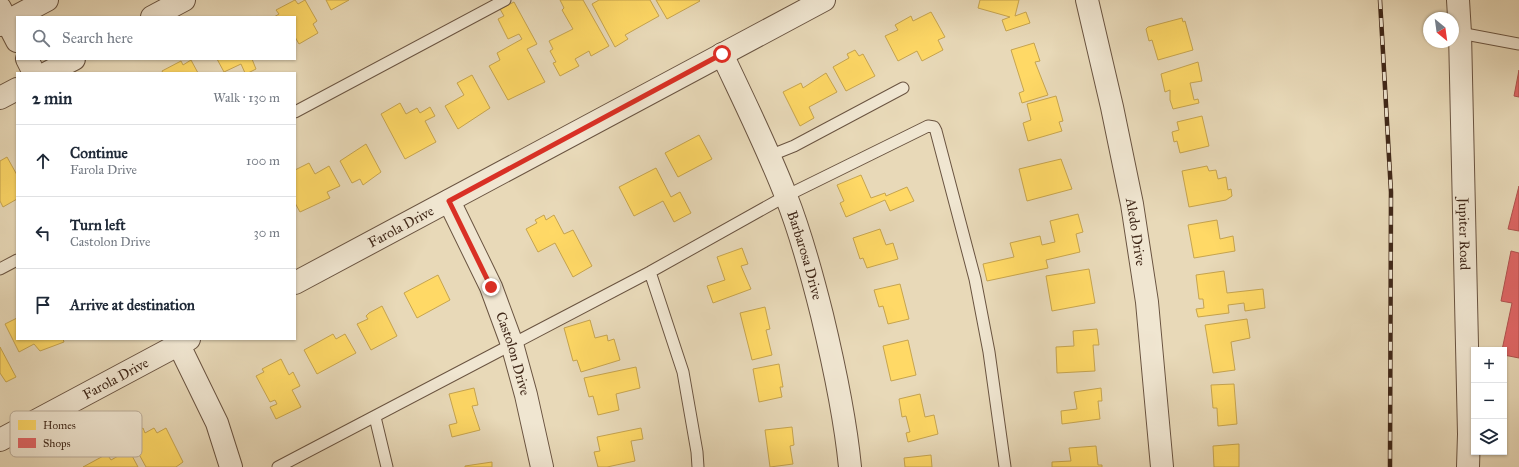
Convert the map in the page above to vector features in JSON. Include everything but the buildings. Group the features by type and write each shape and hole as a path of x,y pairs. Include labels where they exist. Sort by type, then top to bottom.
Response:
{"street":[{"path":"16,39 2,18 47,0"},
{"path":"154,16 184,0"},
{"name":"Farola Drive","path":"296,282 824,0"},
{"name":"Aledo Drive","path":"1086,0 1112,107 1132,204 1147,302 1162,467"},
{"name":"Jupiter Road","path":"1458,0 1470,434 1468,467"},
{"name":"Barbarosa Drive","path":"722,54 786,196 809,266 830,349 846,429 850,467"},
{"path":"28,60 34,72"},
{"path":"49,72 72,60"},
{"path":"0,98 16,90"},
{"name":"Castolon Drive","path":"449,201 491,287 512,344 526,395 542,467"},
{"path":"181,341 217,423 231,467"},
{"name":"Farola Drive","path":"53,411 181,341"},
{"name":"Farola Drive","path":"0,440 10,435"}],"lane":[{"path":"296,111 505,0"},
{"path":"1460,33 1519,44"},
{"path":"769,156 794,146 902,88"},
{"path":"278,467 650,272 786,196 928,126 934,127 936,131 975,279 989,352 1005,467"},
{"path":"0,269 16,261"},
{"path":"650,272 683,372 697,452 698,467"},
{"path":"375,417 387,467"}],"railway":[{"path":"1380,0 1391,192 1390,467"}],"route":[{"path":"491,287 449,201 722,54"}]}
